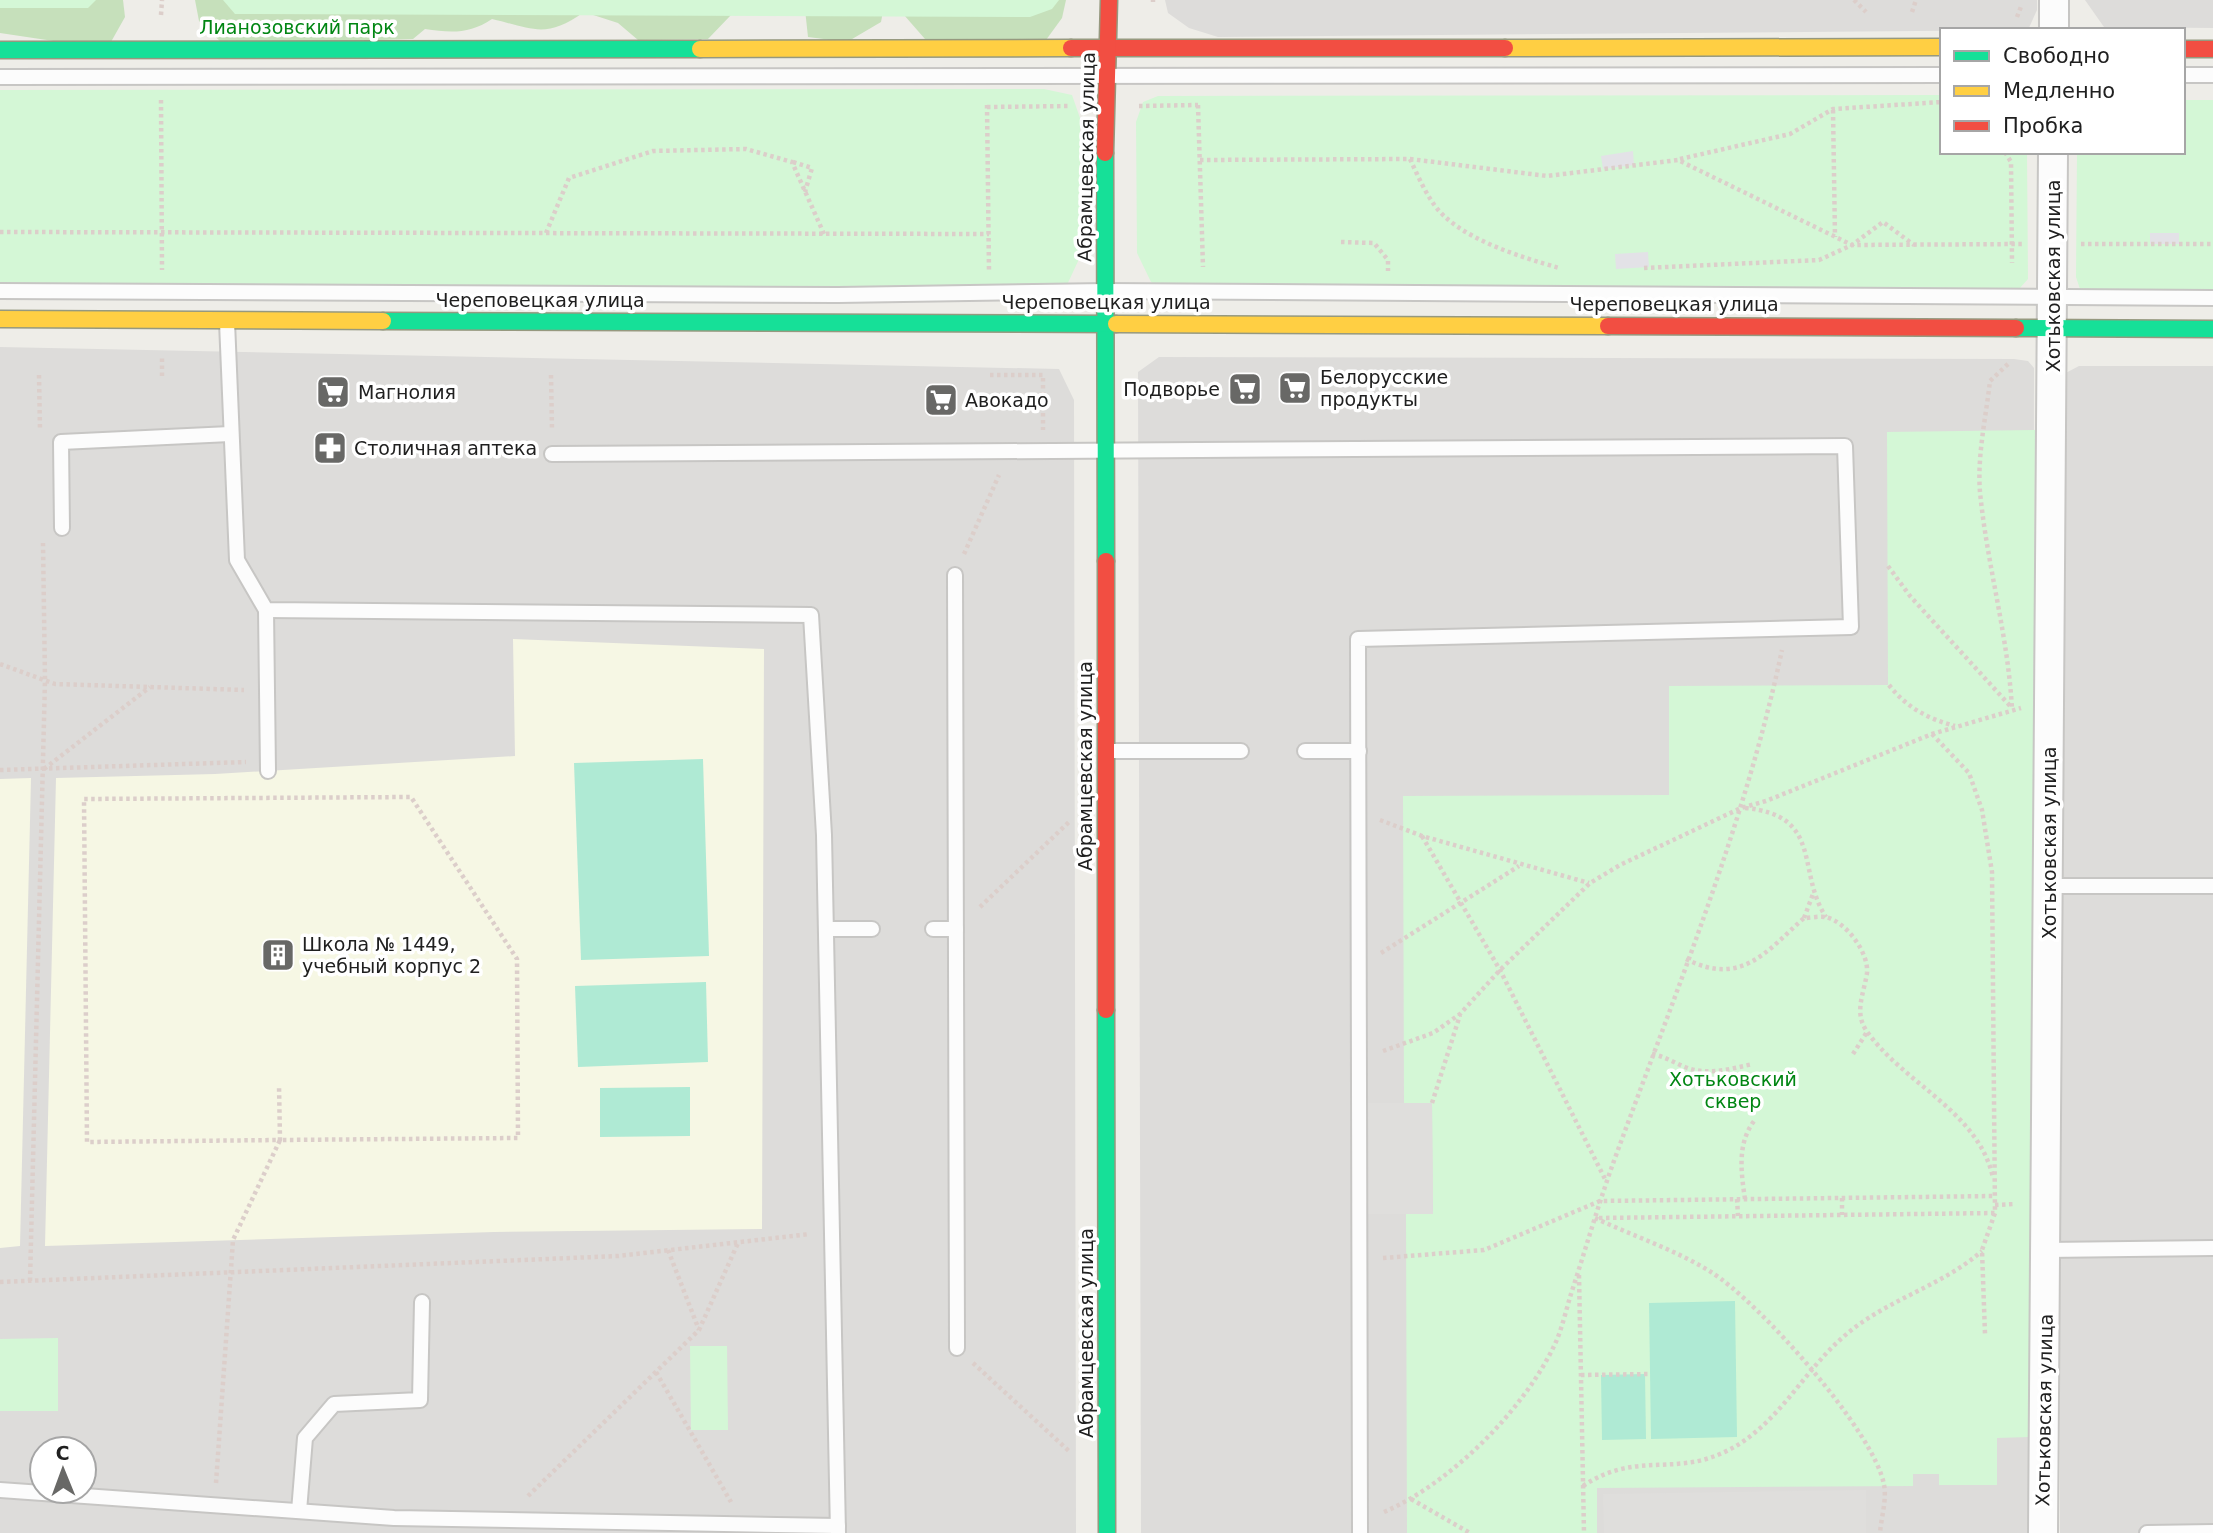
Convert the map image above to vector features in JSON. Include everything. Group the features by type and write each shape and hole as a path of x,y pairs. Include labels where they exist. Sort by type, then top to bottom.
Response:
{"main road":[{"name":"Абрамцевская улица","path":"1107,1533 1106,291 1109,0"},
{"path":"0,50 1940,47"},
{"path":"2185,48 2213,49"},
{"name":"Череповецкая улица","path":"0,319 2213,329"}],"street":[{"path":"2054,0 2054,28"},
{"name":"Хотьковская улица","path":"2043,1533 2053,154"}],"lane":[{"path":"0,77 1940,75"},
{"path":"2185,75 2213,75"},
{"name":"Череповецкая улица","path":"0,290 810,295 1106,291 2213,298"},
{"path":"227,318 237,560 266,610 267,766"},
{"path":"62,528 61,442 230,434"},
{"path":"552,454 1845,446 1851,627 1358,639 1360,1528"},
{"path":"955,575 957,1348"},
{"path":"0,1490 394,1518 744,1525 838,1530 824,835 811,614 266,610"},
{"path":"1106,751 1241,751"},
{"path":"1305,751 1359,751"},
{"path":"2049,886 2213,886"},
{"path":"826,929 872,929"},
{"path":"933,929 956,929"},
{"path":"2046,1250 2213,1248"},
{"path":"299,1511 305,1438 334,1404 420,1400 422,1301"},
{"path":"2147,1533 2213,1532"}],"path":[{"path":"1854,0 1869,15"},
{"path":"160,91 162,279"},
{"path":"1197,97 1203,281"},
{"path":"987,99 989,275"},
{"path":"1200,160 1409,159 1547,176 1678,160 1790,134 1833,109 1940,102"},
{"path":"1138,106 1198,105"},
{"path":"987,107 1073,106"},
{"path":"1833,109 1835,237"},
{"path":"547,233 569,178 653,151 746,149 812,168 805,192"},
{"path":"2006,154 2011,162 2012,263"},
{"path":"1409,159 1434,205 1463,229 1511,254 1570,271"},
{"path":"1678,160 1852,245 2213,244"},
{"path":"792,162 824,234"},
{"path":"1649,268 1819,260 1852,245 1883,222 1915,245"},
{"path":"0,232 989,234"},
{"path":"2012,709 2009,662 1986,546 1980,489 1990,381 2014,359"},
{"path":"39,375 41,444"},
{"path":"551,375 552,454"},
{"path":"990,375 1043,375 1043,452"},
{"path":"955,575 1009,452"},
{"path":"30,1281 45,680 43,541"},
{"path":"1888,566 1910,596 2012,709"},
{"path":"1360,1528 1439,1480 1489,1434 1521,1398 1555,1344 1606,1182 1741,808 1787,628"},
{"path":"0,664 55,684 266,691"},
{"path":"1889,685 1900,700 1931,720 1956,726"},
{"path":"43,769 150,687"},
{"path":"1359,1059 1433,1033 1460,1014 1500,970 1590,883 1620,865 1741,808 1766,801 1933,734 2012,709"},
{"path":"1933,734 1969,773 1982,810 1993,872 1995,1213 1982,1250 1985,1334"},
{"path":"0,770 267,766"},
{"path":"956,929 1106,786"},
{"path":"411,797 517,959 518,1138 280,1140 87,1142 84,799 411,797"},
{"path":"1741,808 1768,810 1786,821 1799,836 1814,883 1816,901 1826,917 1842,926 1858,944 1867,963 1860,1004 1861,1021 1867,1032 1908,1076 1943,1102 1960,1121 1990,1164 1995,1196"},
{"path":"1359,814 1519,865 1590,883"},
{"path":"1422,836 1500,970 1606,1182"},
{"path":"1359,967 1519,865"},
{"path":"1686,959 1703,967 1727,970 1758,960 1804,918 1811,904 1814,883"},
{"path":"1804,918 1826,917"},
{"path":"1432,1103 1460,1014"},
{"path":"1853,1054 1867,1032"},
{"path":"1652,1054 1668,1056 1692,1070 1753,1065"},
{"path":"215,1505 233,1240 280,1140 279,1085"},
{"path":"1745,1199 1742,1149 1746,1132 1754,1121"},
{"path":"1360,1259 1484,1250 1600,1201 1995,1196"},
{"path":"1842,1198 1842,1215"},
{"path":"1737,1199 1738,1216"},
{"path":"1595,1218 1995,1213"},
{"path":"1595,1218 1711,1272 1752,1306 1810,1369 1873,1454 1885,1486 1880,1533"},
{"path":"0,1282 604,1257 832,1231"},
{"path":"527,1497 699,1331 739,1242"},
{"path":"668,1250 699,1331"},
{"path":"1583,1486 1603,1473 1622,1466 1686,1461 1721,1454 1764,1426 1787,1402 1810,1369 1843,1336 1879,1309 1968,1262 1982,1250"},
{"path":"1579,1271 1584,1533"},
{"path":"957,1348 1107,1486"},
{"path":"656,1372 744,1525"},
{"path":"1581,1375 1650,1374"},
{"path":"1411,1499 1470,1533"}],"shaded area":[{"path":"1165,0 2037,0 2037,10 2029,28 1940,28 1940,31 1218,37 1189,28 1168,13"},
{"path":"2085,0 2213,0 2213,28 2104,27"},
{"path":"1633,151 1634,165 1603,169 1601,156"},
{"path":"2150,233 2179,233 2179,244 2150,244"},
{"path":"1648,252 1649,267 1616,269 1615,254"},
{"path":"0,347 1059,369 1074,400 1076,1533 0,1533"},
{"path":"1159,357 2014,359 2028,361 2034,368 2033,1204 2028,1533 1141,1533 1138,372"},
{"path":"2079,366 2213,366 2213,1533 2060,1533 2060,376"},
{"path":"513,639 764,649 762,1229 494,1232 45,1246 56,778 215,774 515,756"},
{"path":"31,778 20,1246 0,1248 0,779"},
{"path":"1359,1103 1432,1103 1433,1214 1359,1214"},
{"path":"1866,1490 1866,1533 1604,1533 1603,1494"}],"green space":[{"path":"0,0 123,0 125,17 107,49 0,33"},
{"path":"0,0 96,0 88,8 0,8"},
{"name":"Лианозовский парк","path":"195,0 733,0 731,15 708,39 638,40 618,23 584,12 560,26 549,29 530,28 492,19 460,31 425,29 413,39 224,45 199,21"},
{"path":"223,0 1059,0 1052,9 1030,17 235,14"},
{"path":"804,0 885,0 881,22 847,42 808,37"},
{"path":"904,0 1066,0 1062,18 1046,40 925,39 904,15"},
{"path":"1044,89 1072,95 1080,118 1080,257 1066,287 1045,298 0,288 0,90"},
{"path":"1940,95 1940,154 2027,154 2028,279 2010,299 1181,296 1151,282 1137,253 1136,122 1143,102 1158,96"},
{"path":"2185,100 2213,100 2213,296 2090,296 2080,289 2076,277 2077,154 2185,154"},
{"name":"Хотьковский сквер","path":"2035,430 2029,1437 1997,1438 1997,1485 1939,1485 1939,1474 1913,1474 1913,1486 1597,1488 1597,1533 1407,1533 1406,1214 1433,1214 1432,1104 1404,1103 1403,796 1669,795 1669,686 1888,685 1887,432"},
{"path":"703,759 709,956 581,960 574,763"},
{"path":"706,982 708,1062 578,1067 575,986"},
{"path":"690,1087 690,1136 600,1137 600,1088"},
{"path":"1735,1301 1737,1437 1651,1439 1649,1303"},
{"path":"58,1338 58,1411 0,1411 0,1339"},
{"path":"690,1346 727,1346 728,1430 691,1430"},
{"path":"1645,1374 1646,1439 1602,1440 1601,1375"}],"traffic: fast":[{"path":"0,50 700,49"},
{"path":"1105,153 1106,561"},
{"path":"383,321 1116,324"},
{"path":"2016,328 2213,329"},
{"path":"1106,1010 1107,1533"}],"traffic: slow":[{"path":"1505,48 1940,47"},
{"path":"700,49 1071,48"},
{"path":"0,319 383,321"},
{"path":"1116,324 1608,326"}],"traffic: jam":[{"path":"1105,153 1109,0"},
{"path":"1071,48 1505,48"},
{"path":"2185,49 2213,49"},
{"path":"1608,326 2016,328"},
{"path":"1106,561 1106,1010"}],"place":[{"name":"Белорусские продукты","path":"1295,388"},
{"name":"Подворье","path":"1245,389"},
{"name":"Магнолия","path":"333,392"},
{"name":"Авокадо","path":"941,400"},
{"name":"Столичная аптека","path":"330,448"},
{"name":"Школа № 1449, учебный корпус 2","path":"278,955"}]}
